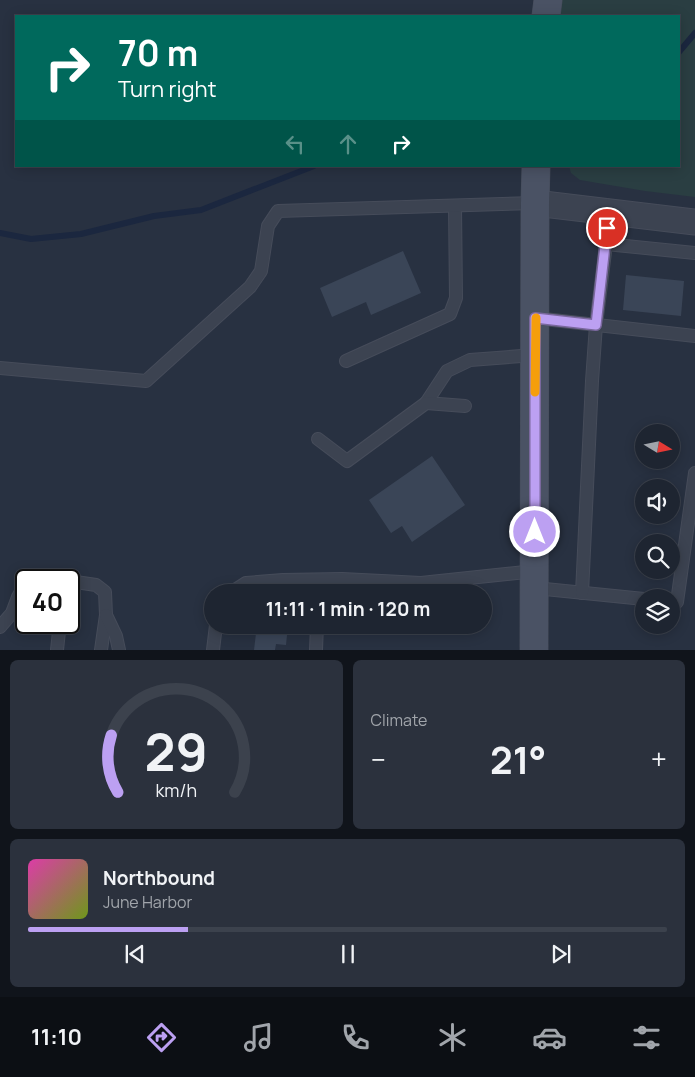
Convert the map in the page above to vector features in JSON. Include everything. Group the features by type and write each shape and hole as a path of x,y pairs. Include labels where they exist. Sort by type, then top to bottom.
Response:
{"street":[{"path":"546,15 548,0"},
{"path":"534,649 536,167"},
{"path":"535,203 695,222"}],"lane":[{"path":"0,368 146,381 250,287 261,271 268,226 278,211 535,203"},
{"path":"346,361 450,314 456,298 455,206"},
{"path":"582,593 596,325 609,212"},
{"path":"606,244 695,253"},
{"path":"535,318 695,336"},
{"path":"318,439 347,461 426,404 447,371 470,360 535,355"},
{"path":"426,404 465,406"},
{"path":"679,589 695,473"},
{"path":"244,584 320,579 421,583 535,580 582,593 635,598"},
{"path":"320,579 320,584"},
{"path":"80,583 96,585 105,592 106,615 101,650"},
{"path":"0,627 12,613 15,605"},
{"path":"106,615 116,636 118,650"},
{"path":"57,650 59,634"},
{"path":"213,650 215,634"},
{"path":"316,650 317,634"}],"green space":[{"path":"558,0 695,0 695,197 580,180 571,173 569,167 680,167 680,15 558,15"}],"building":[{"path":"403,251 421,293 371,315 366,302 332,317 320,288"},
{"path":"626,275 684,281 681,316 623,310"},
{"path":"432,456 465,505 412,542 402,526 391,533 369,500"},
{"path":"256,634 287,634 286,645 276,644 275,650 254,650"}],"waterway":[{"path":"680,51 695,33"},
{"path":"0,233 31,239 81,234 154,216 201,210 311,167"}],"slow traffic":[{"path":"535,392 536,318"}],"route":[{"path":"535,532 535,318 596,325 607,228"}]}
